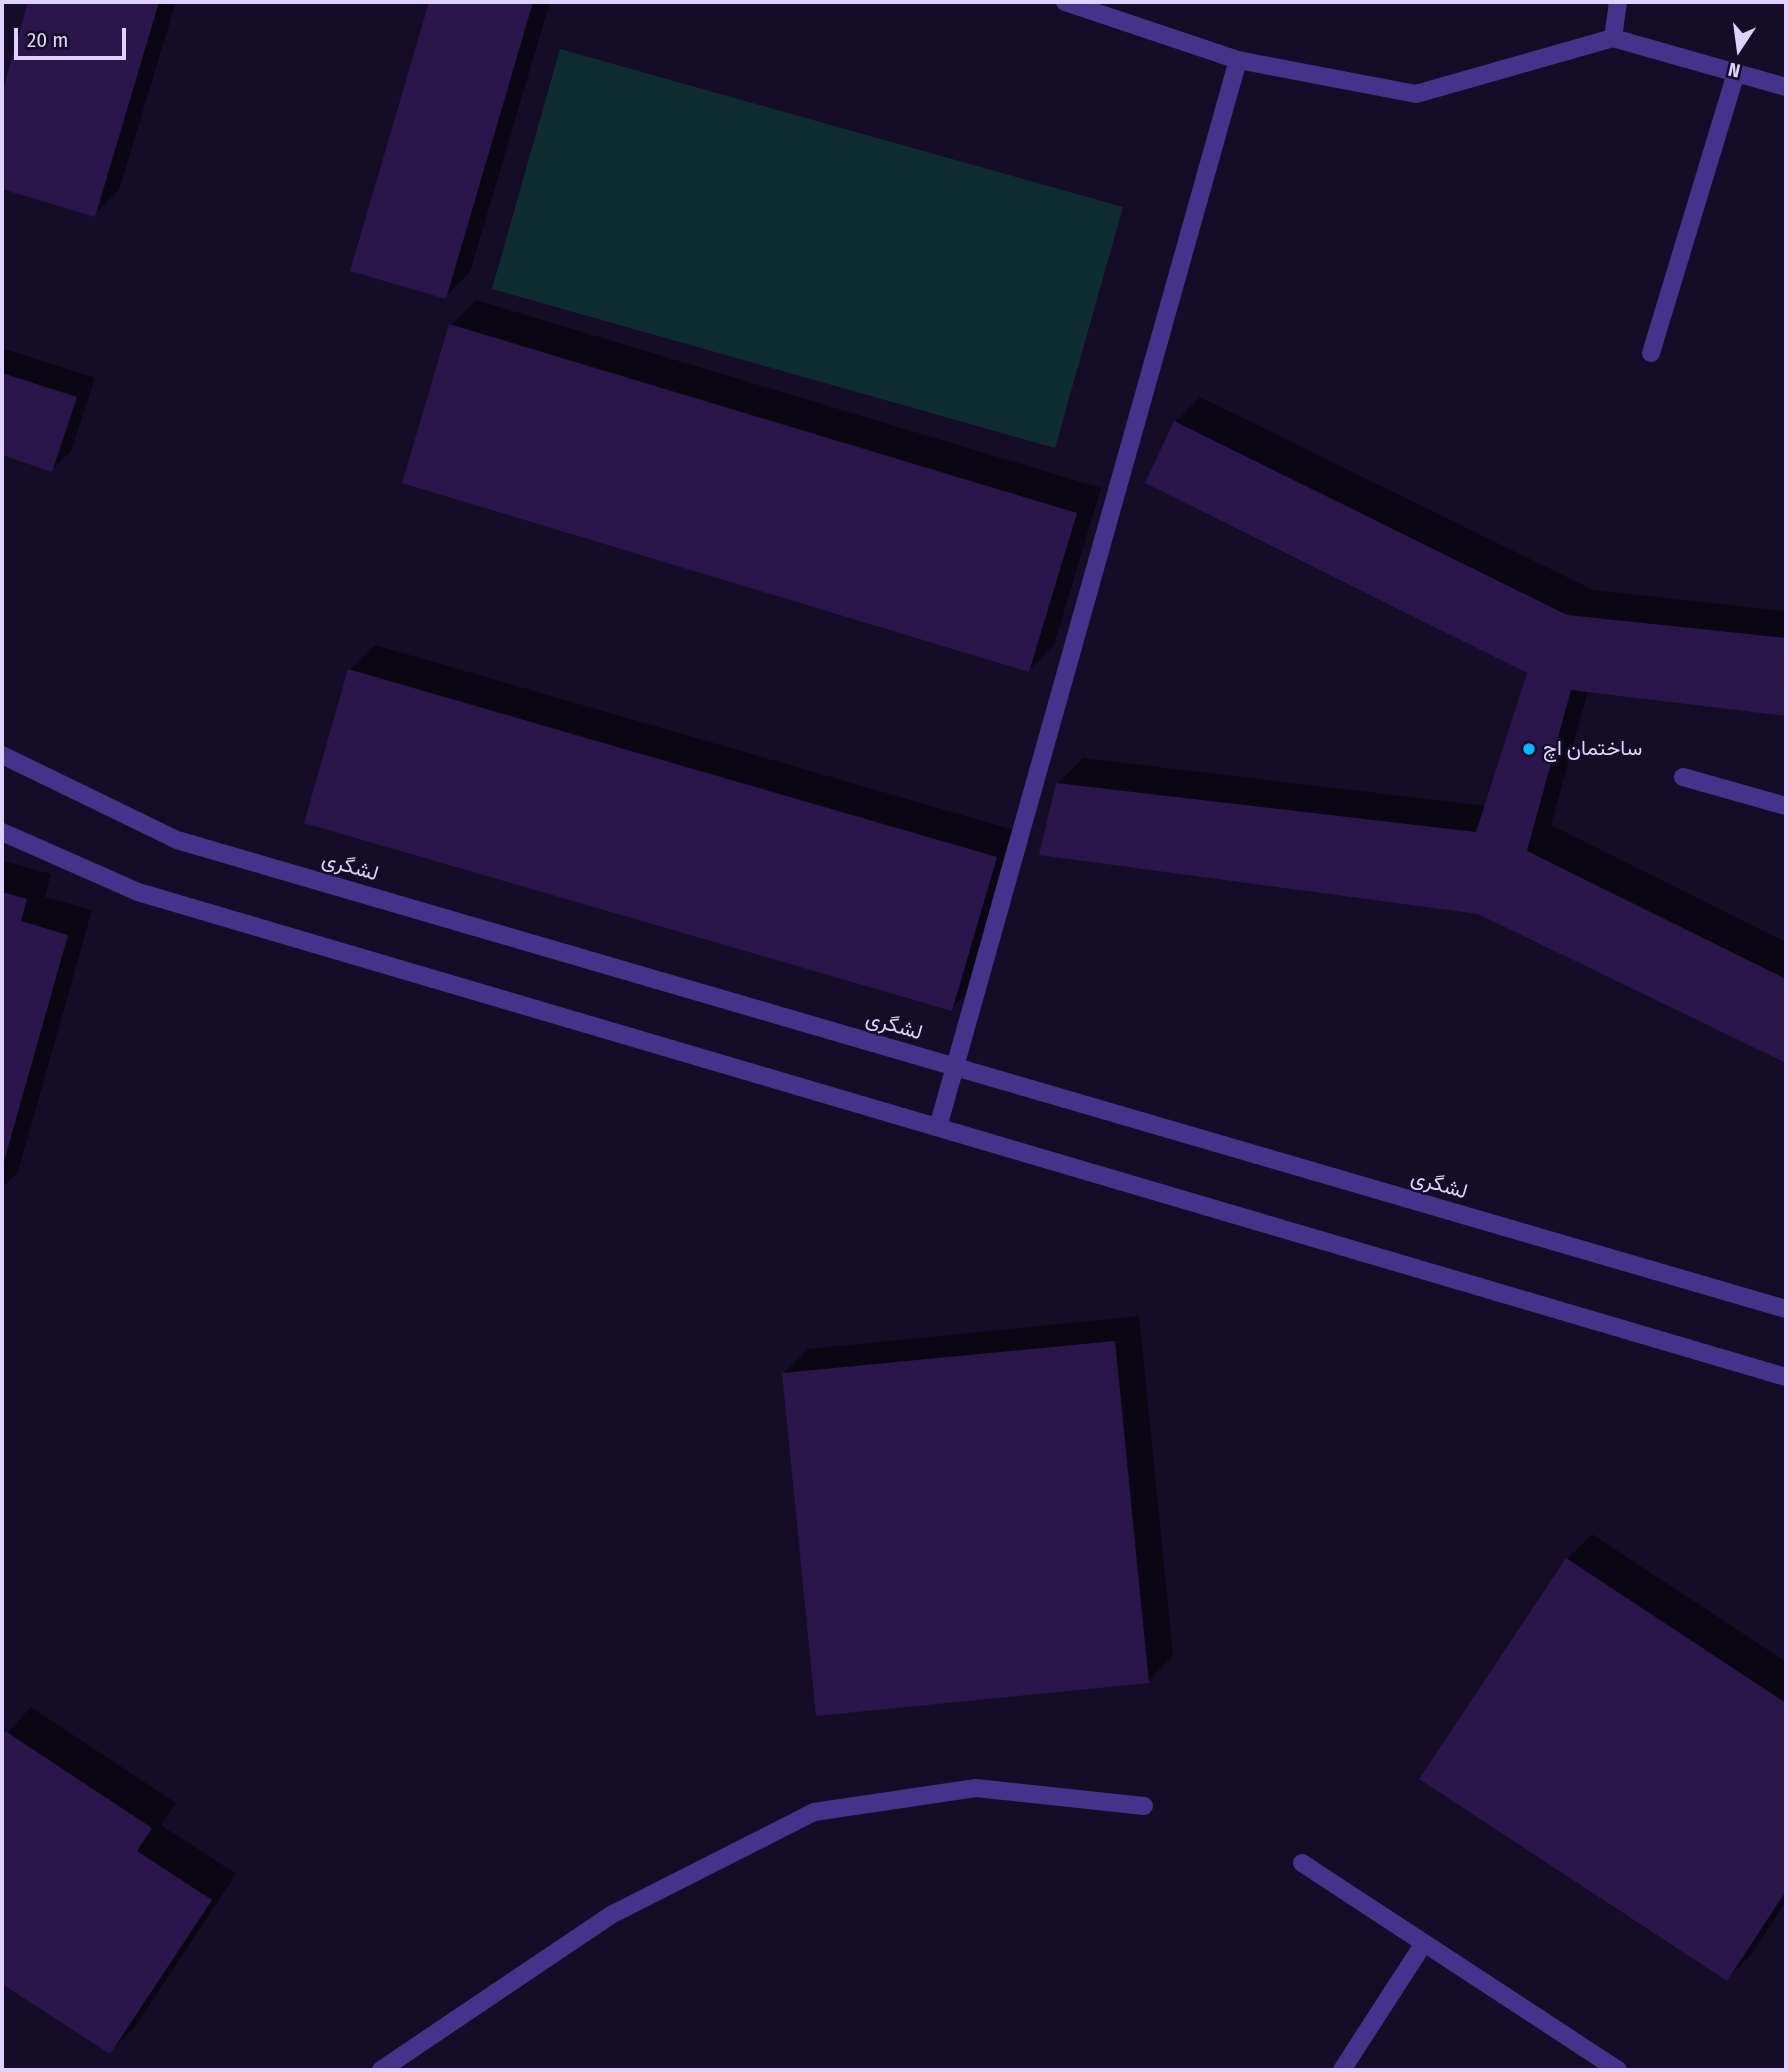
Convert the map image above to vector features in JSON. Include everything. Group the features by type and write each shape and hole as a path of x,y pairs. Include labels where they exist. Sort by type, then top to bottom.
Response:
{"lane":[{"path":"1065,2 1238,60 1416,94 1613,38 1786,87"},
{"path":"1613,38 1618,2"},
{"path":"938,1128 1238,60"},
{"path":"1651,353 1736,73"},
{"name":"لشگری","path":"2,755 177,840 1786,1310"},
{"path":"1683,777 1786,806"},
{"path":"2,832 138,892 1786,1377"},
{"path":"381,2070 611,1915 814,1812 976,1788 1144,1806"},
{"path":"1302,1863 1618,2070"},
{"path":"1342,2070 1424,1943"}],"green space":[{"path":"560,49 1123,207 1055,448 492,289"}],"building":[{"path":"28,2 159,2 95,217 2,189 2,93"},
{"path":"429,2 533,2 446,299 350,271"},
{"path":"449,324 1077,513 1029,672 402,483"},
{"path":"2,373 77,397 52,472 2,455"},
{"name":"ساختمان اچ","path":"1174,421 1567,615 1786,638 1786,716 1571,690 1527,851 1786,979 1786,1063 1478,914 1039,855 1056,783 1476,832 1527,673 1145,483"},
{"path":"348,669 997,857 952,1011 304,823"},
{"path":"2,892 27,899 21,921 68,935 3,1165"},
{"path":"1115,1341 1149,1683 816,1716 782,1373"},
{"path":"1566,1558 1786,1703 1786,1891 1727,1981 1419,1779"},
{"path":"5,1731 152,1828 137,1851 212,1900 110,2054 2,1984 2,1735"}],"place":[{"name":"ساختمان اچ","path":"1529,749"}]}
